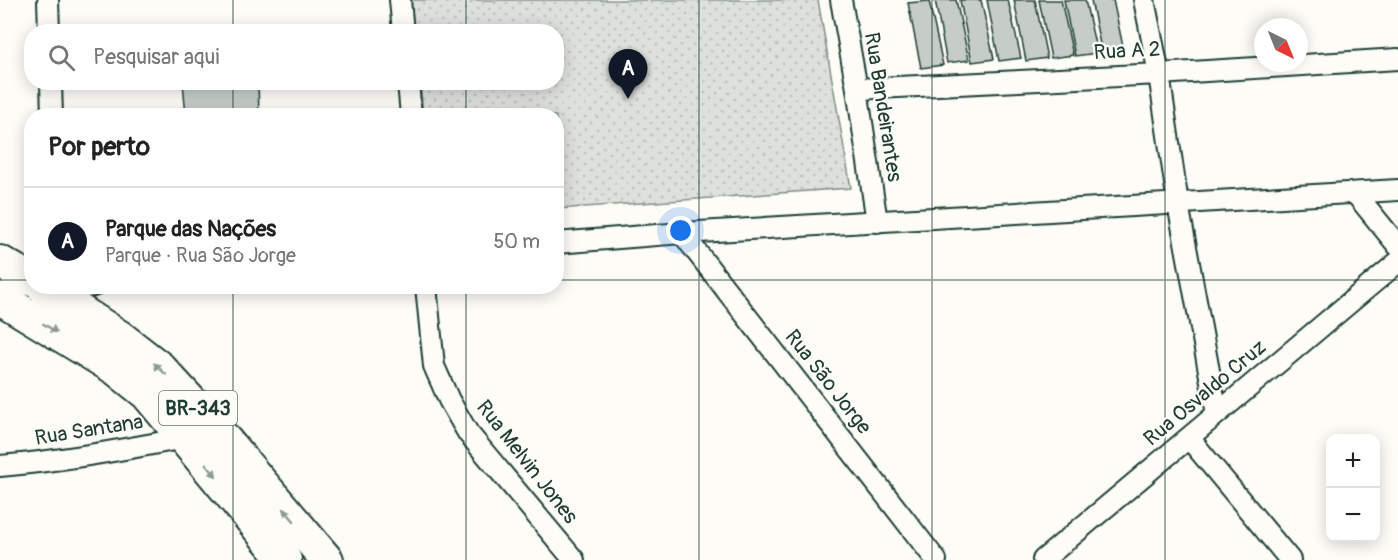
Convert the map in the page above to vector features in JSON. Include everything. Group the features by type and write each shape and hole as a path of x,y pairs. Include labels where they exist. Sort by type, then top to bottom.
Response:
{"main road":[{"name":"BR-343","path":"0,262 24,274"},
{"name":"BR-343","path":"58,294 160,368 209,421 327,560"},
{"name":"BR-343","path":"0,298 116,369 147,394 285,560"}],"street":[{"path":"48,0 49,24"},
{"path":"400,0 402,24"},
{"name":"Rua Bandeirantes","path":"841,0 857,88 876,222"},
{"path":"1144,0 1159,74 1178,204 1217,414"},
{"name":"Rua A 2","path":"857,88 1159,74 1398,58"},
{"path":"51,90 52,108"},
{"path":"409,90 410,108"},
{"path":"564,242 681,233 1398,190"},
{"path":"1355,193 1398,246"},
{"name":"Rua São Jorge","path":"681,233 936,560"},
{"name":"Rua Osvaldo Cruz","path":"1043,560 1398,262"},
{"name":"Rua Melvin Jones","path":"427,294 434,366 449,400 468,433 574,560"},
{"name":"Rua Santana","path":"0,466 110,452 184,438"},
{"path":"1189,438 1290,560"}],"shaded area":[{"path":"411,0 818,0 851,188 564,208 564,108 422,108 421,90 564,90 564,24 413,24"}],"building":[{"path":"935,0 956,0 969,60 947,63"},
{"path":"960,0 981,0 994,59 972,62"},
{"path":"987,0 1008,0 1021,58 999,61"},
{"path":"1014,0 1035,0 1047,58 1026,61"},
{"path":"1039,0 1061,0 1073,55 1051,58"},
{"path":"1064,0 1085,0 1097,53 1075,56"},
{"path":"1091,0 1113,0 1124,51 1102,54"},
{"path":"929,1 943,65 921,68 908,3"},
{"path":"184,90 258,90 259,108 185,108"}],"place":[{"name":"Parque das Nações","path":"628,99"}]}
